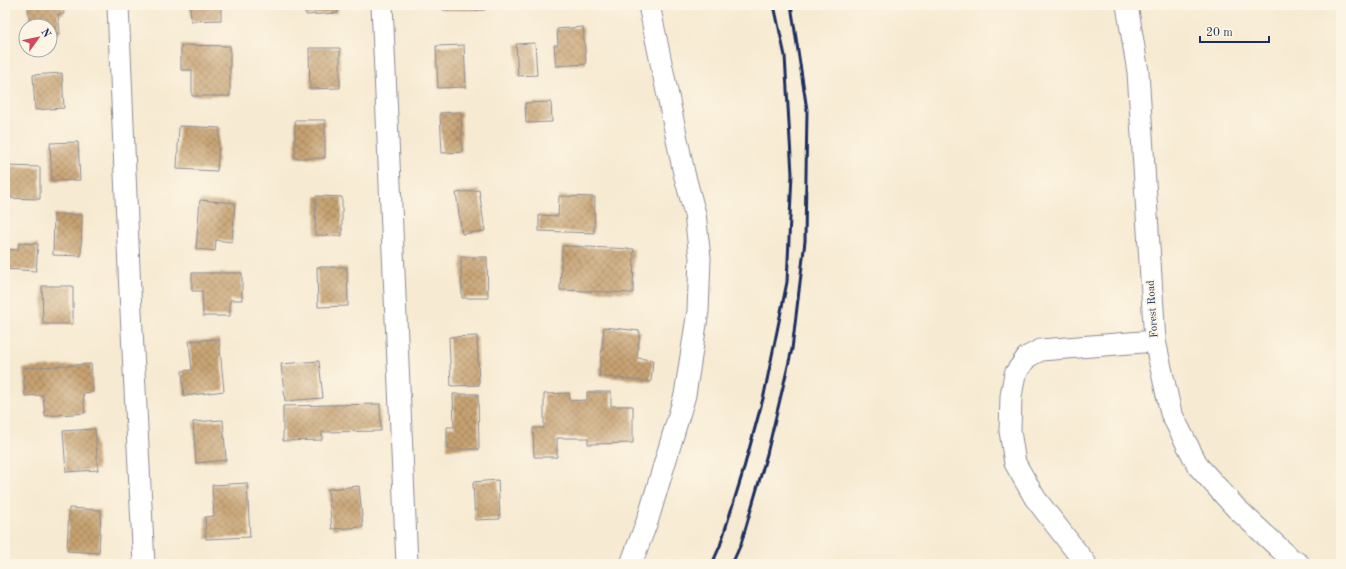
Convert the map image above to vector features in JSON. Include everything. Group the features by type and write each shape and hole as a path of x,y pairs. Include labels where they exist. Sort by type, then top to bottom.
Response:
{"street":[{"path":"118,5 130,292 144,564"},
{"path":"382,5 407,564"},
{"path":"631,564 648,519 685,395 698,311 700,258 695,214 684,173 649,5"},
{"name":"Forest Road","path":"1127,5 1138,72 1155,342 1171,412 1198,466 1236,508 1291,560 1299,564"},
{"path":"1086,564 1035,498 1015,463 1010,431 1011,396 1015,374 1027,358 1042,350 1155,342"}],"building":[{"path":"28,5 63,5 64,14 58,14 60,33 58,33 58,18 29,18"},
{"path":"190,5 221,5 221,20 191,21"},
{"path":"305,5 338,5 338,13 306,15"},
{"path":"443,5 485,5 485,10 443,10"},
{"path":"583,27 586,64 556,66 554,45 558,45 557,29"},
{"path":"535,43 537,75 518,76 516,44"},
{"path":"181,45 230,46 230,96 192,96 192,70 181,70"},
{"path":"464,45 466,87 438,88 436,46"},
{"path":"309,48 340,48 340,88 310,89"},
{"path":"62,73 64,108 35,110 33,75"},
{"path":"551,102 552,122 526,123 525,103"},
{"path":"461,112 462,152 442,153 440,113"},
{"path":"295,120 325,120 325,158 295,158"},
{"path":"179,126 220,128 217,171 177,169"},
{"path":"78,142 80,180 52,181 50,143"},
{"path":"5,166 40,167 40,199 5,198"},
{"path":"479,190 485,231 462,234 456,193"},
{"path":"316,196 342,197 342,236 315,235"},
{"path":"559,196 595,197 594,233 539,231 539,215 558,216"},
{"path":"200,200 235,203 232,242 216,240 215,251 196,249"},
{"path":"54,214 82,215 81,256 53,255"},
{"path":"19,243 38,244 36,271 5,269 5,249 18,250"},
{"path":"562,246 634,249 633,293 560,290"},
{"path":"461,257 487,257 488,298 462,298"},
{"path":"317,267 347,267 348,306 318,307"},
{"path":"192,273 242,273 242,300 230,300 230,316 203,316 202,291 192,291"},
{"path":"42,286 73,286 73,324 43,324"},
{"path":"604,327 640,331 637,358 653,360 651,382 599,376"},
{"path":"477,336 479,385 451,386 449,337"},
{"path":"219,339 224,391 184,396 182,371 192,370 189,341"},
{"path":"319,361 323,398 285,401 281,364"},
{"path":"91,364 93,392 83,393 85,413 45,416 43,395 25,396 23,368"},
{"path":"587,392 611,392 611,406 633,406 633,443 588,444 588,438 557,438 557,457 534,457 533,428 544,428 544,394 569,393 570,401 587,400"},
{"path":"453,394 478,394 479,449 447,449 447,427 454,427"},
{"path":"380,404 381,431 322,432 322,440 283,441 283,406"},
{"path":"223,420 226,460 196,463 193,422"},
{"path":"95,429 98,470 66,472 63,431"},
{"path":"498,480 500,519 475,520 473,482"},
{"path":"247,483 250,537 206,539 205,517 214,516 212,485"},
{"path":"359,486 363,527 332,529 328,489"},
{"path":"69,508 101,510 99,553 67,551"},
{"path":"360,561 360,564 332,564 332,562"},
{"path":"219,562 258,562 258,564 218,564"}],"railway":[{"path":"712,564 720,546 742,475 764,395 787,282 792,174 785,56 774,5"},
{"path":"732,564 741,544 767,454 792,349 805,241 807,110 791,5"}]}
